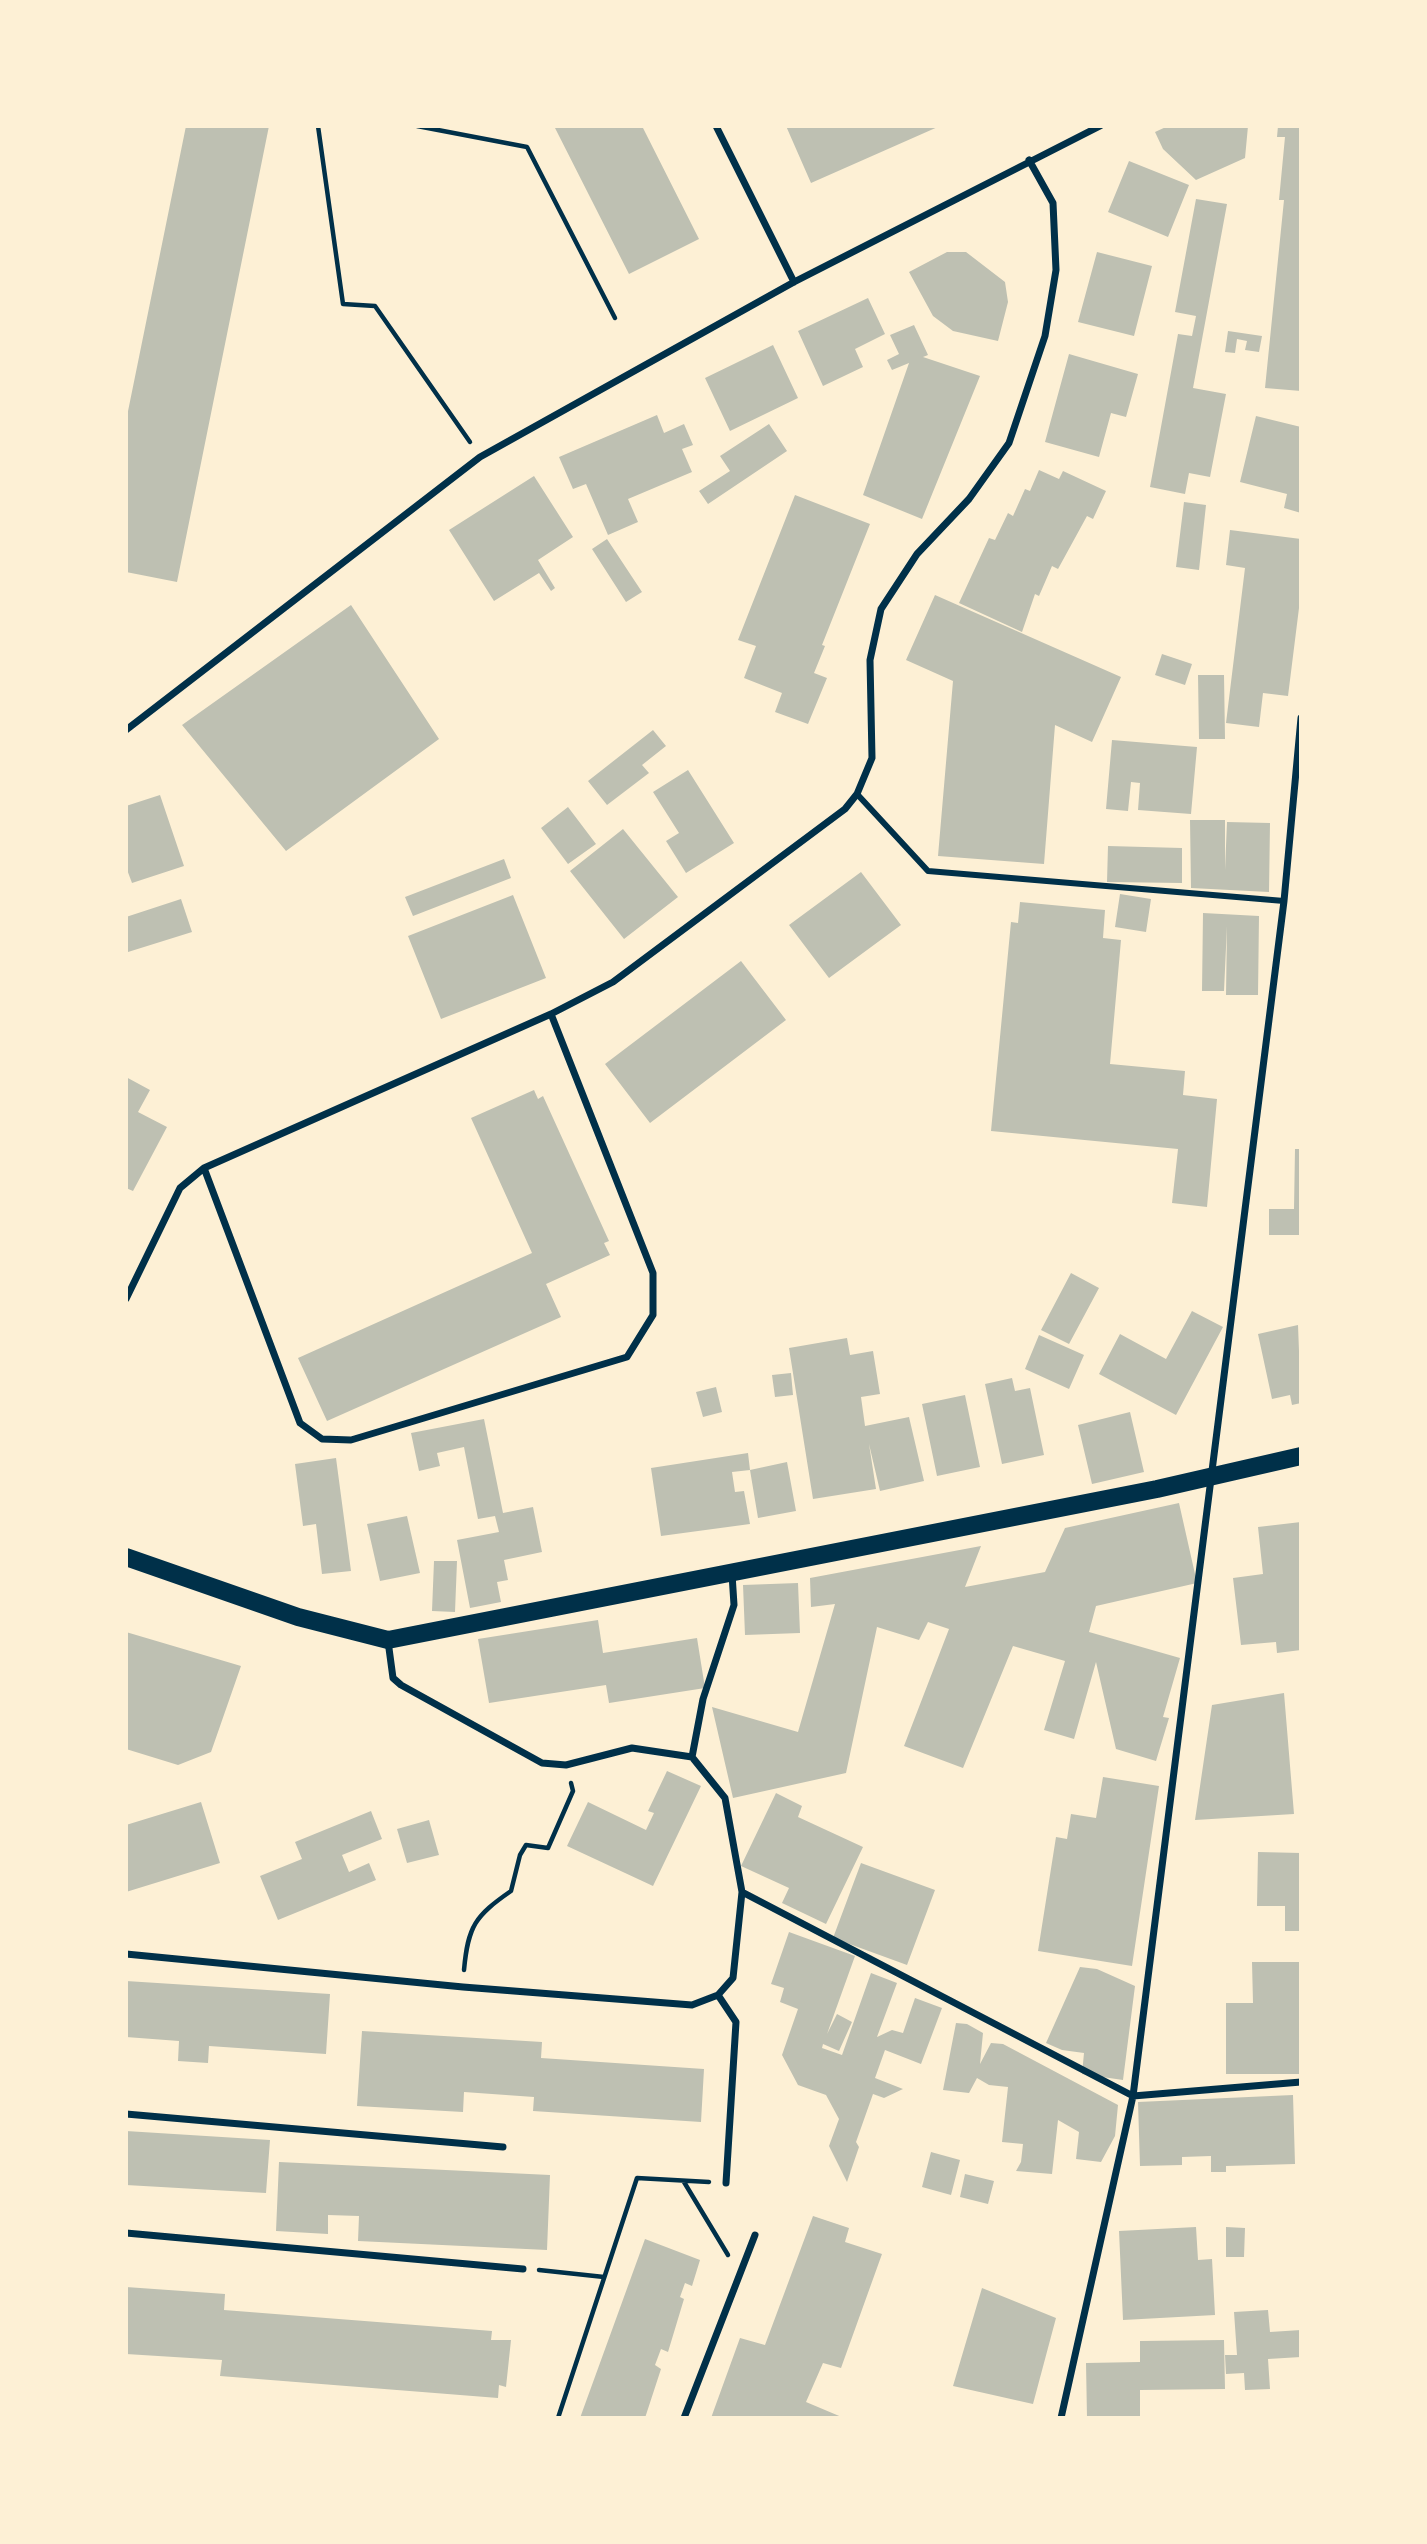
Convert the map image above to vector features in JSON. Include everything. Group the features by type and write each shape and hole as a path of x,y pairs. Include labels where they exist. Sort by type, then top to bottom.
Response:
{"main road":[{"path":"126,1557 299,1617 388,1640 1212,1478 1301,1456"}],"street":[{"path":"716,126 794,282"},
{"path":"126,730 480,457 794,282 1100,126"},
{"path":"126,1299 180,1188 204,1168 551,1014 613,982 845,809 857,794 872,758 870,660 881,609 917,554 970,499 1009,443 1045,336 1056,270 1054,203 1030,160"},
{"path":"1061,2418 1133,2096 1284,901 1301,718"},
{"path":"857,794 928,871 1284,901"},
{"path":"204,1168 300,1423 323,1439 351,1440 627,1357 653,1315 653,1273 551,1014"},
{"path":"692,1757 703,1699 734,1605 732,1573"},
{"path":"126,1954 463,1987 692,2005 718,1995 733,1978 742,1892 725,1798 692,1757 632,1748 566,1765 542,1763 401,1685 393,1678 388,1640"},
{"path":"742,1892 1133,2096 1301,2082"},
{"path":"718,1995 736,2022 726,2183"},
{"path":"126,2114 503,2147"},
{"path":"126,2233 523,2269"},
{"path":"684,2418 755,2235"}],"path":[{"path":"318,126 343,304 375,306 480,457"},
{"path":"417,126 527,147 615,318"},
{"path":"463,1987 467,1941 473,1924 487,1908 511,1891 520,1855 526,1845 548,1848 573,1791 566,1765"},
{"path":"558,2418 637,2178 726,2183"},
{"path":"684,2181 718,2242 740,2272"},
{"path":"523,2269 604,2277"}],"building":[{"path":"186,126 269,126 177,582 126,572 126,421"},
{"path":"554,126 642,126 699,239 629,274"},
{"path":"786,126 940,126 811,183"},
{"path":"1168,126 1248,126 1245,158 1196,180 1163,149 1155,132"},
{"path":"1278,126 1301,126 1301,391 1265,388 1284,200 1279,200 1285,137 1277,137"},
{"path":"1129,161 1189,185 1168,237 1108,212"},
{"path":"1196,199 1227,204 1193,388 1226,394 1210,477 1189,473 1185,494 1150,487 1178,334 1192,336 1196,316 1175,312"},
{"path":"947,252 966,252 1005,282 1008,302 998,341 953,331 933,316 909,272"},
{"path":"1097,252 1152,266 1134,336 1078,322"},
{"path":"868,298 885,334 855,349 863,367 823,386 798,331"},
{"path":"914,325 928,355 923,357 980,376 922,519 863,495 909,363 892,370 887,360 899,354 890,335"},
{"path":"1228,331 1262,336 1259,352 1245,350 1247,341 1237,339 1235,353 1225,352"},
{"path":"773,345 798,398 730,431 705,378"},
{"path":"1069,354 1138,374 1126,417 1111,413 1099,457 1045,442"},
{"path":"657,415 664,433 684,424 693,445 682,449 692,472 628,499 638,522 608,535 586,484 573,489 559,457"},
{"path":"1256,416 1301,427 1301,513 1284,508 1287,494 1240,482"},
{"path":"769,424 787,451 708,504 699,491 730,471 720,456"},
{"path":"1039,470 1059,479 1063,471 1106,491 1093,519 1087,516 1058,569 1052,566 1039,596 1035,594 1022,632 959,603 989,538 995,540 1008,513 1013,516 1025,489 1030,491"},
{"path":"534,476 573,537 538,560 555,588 551,591 539,573 494,601 449,530"},
{"path":"795,495 870,524 822,645 825,646 814,673 827,678 808,724 775,712 782,693 744,678 756,646 738,640"},
{"path":"1184,502 1206,505 1199,570 1176,567"},
{"path":"1230,530 1301,539 1301,592 1288,696 1263,693 1259,727 1226,723 1245,568 1226,565"},
{"path":"607,539 642,592 626,602 592,549"},
{"path":"935,595 1121,677 1092,742 1055,725 1044,864 938,856 953,681 906,660"},
{"path":"351,605 439,739 286,851 182,725"},
{"path":"1162,654 1192,664 1185,685 1155,675"},
{"path":"1198,675 1224,675 1225,739 1199,739"},
{"path":"653,730 666,746 642,765 649,773 607,805 588,781"},
{"path":"1112,740 1197,747 1191,814 1138,810 1140,783 1131,782 1128,811 1106,809"},
{"path":"688,770 734,843 686,873 666,841 679,833 653,792"},
{"path":"160,795 184,866 132,883 126,867 126,806"},
{"path":"568,807 596,844 568,864 541,828"},
{"path":"1190,820 1225,820 1225,870 1227,822 1270,823 1269,892 1191,888"},
{"path":"623,829 678,897 624,939 570,871"},
{"path":"1108,846 1182,848 1182,883 1107,882"},
{"path":"504,859 511,878 413,916 405,897"},
{"path":"861,872 901,925 829,978 789,925"},
{"path":"1120,894 1151,899 1146,932 1115,927"},
{"path":"513,895 546,978 441,1019 408,936"},
{"path":"181,899 192,932 128,952 126,917"},
{"path":"1020,902 1105,910 1103,938 1121,940 1110,1064 1185,1071 1183,1095 1217,1099 1207,1207 1172,1203 1178,1149 991,1131 1011,922 1018,923"},
{"path":"1203,913 1259,916 1258,995 1226,995 1227,926 1224,991 1202,991"},
{"path":"741,961 786,1020 650,1123 605,1064"},
{"path":"126,1077 150,1090 138,1112 167,1127 133,1191 126,1188"},
{"path":"534,1090 538,1099 543,1096 609,1241 604,1243 610,1255 546,1284 561,1317 327,1421 298,1358 532,1253 471,1118"},
{"path":"1295,1149 1301,1149 1301,1235 1269,1235 1269,1209 1294,1209"},
{"path":"1071,1273 1099,1288 1069,1344 1041,1330"},
{"path":"1192,1311 1223,1327 1176,1415 1099,1374 1120,1334 1166,1359"},
{"path":"1298,1325 1301,1403 1292,1405 1290,1395 1272,1399 1258,1334"},
{"path":"1039,1335 1084,1355 1069,1389 1025,1369"},
{"path":"847,1338 850,1355 873,1351 880,1394 861,1397 865,1426 909,1417 924,1481 880,1491 869,1444 876,1489 813,1499 789,1348"},
{"path":"791,1373 793,1395 775,1397 772,1375"},
{"path":"1012,1378 1015,1391 1030,1388 1044,1455 1002,1464 985,1384"},
{"path":"716,1387 722,1412 703,1417 696,1392"},
{"path":"965,1395 980,1467 937,1476 922,1404"},
{"path":"1130,1412 1144,1472 1092,1484 1078,1425"},
{"path":"484,1419 503,1513 533,1507 542,1552 504,1560 508,1580 497,1582 501,1602 470,1608 457,1540 499,1532 495,1516 478,1519 464,1447 437,1453 440,1466 419,1471 411,1433"},
{"path":"748,1453 750,1470 732,1472 735,1492 744,1491 750,1524 661,1536 651,1468"},
{"path":"336,1458 351,1571 322,1574 316,1524 303,1526 295,1464"},
{"path":"787,1462 796,1511 758,1518 750,1470"},
{"path":"1179,1503 1197,1583 1096,1606 1089,1632 1180,1658 1163,1717 1169,1718 1156,1761 1116,1749 1096,1662 1074,1739 1044,1730 1065,1661 1013,1646 963,1768 904,1746 949,1629 928,1622 919,1640 877,1627 846,1773 733,1798 712,1707 798,1732 835,1604 811,1607 810,1578 981,1546 965,1587 1045,1572 1065,1528"},
{"path":"407,1516 420,1573 380,1581 367,1524"},
{"path":"1301,1522 1301,1650 1277,1653 1276,1642 1241,1645 1233,1578 1263,1574 1258,1527"},
{"path":"434,1561 457,1561 455,1612 432,1611"},
{"path":"798,1583 800,1633 745,1635 743,1585"},
{"path":"598,1620 603,1653 697,1638 705,1688 609,1703 606,1685 489,1703 478,1639"},
{"path":"126,1632 241,1666 211,1752 178,1765 126,1749"},
{"path":"1284,1693 1294,1814 1195,1820 1212,1705"},
{"path":"667,1771 701,1786 653,1886 567,1846 588,1802 646,1830 654,1813 648,1811"},
{"path":"1103,1777 1159,1786 1132,1966 1038,1951 1056,1837 1067,1839 1071,1814 1096,1818"},
{"path":"776,1793 802,1806 798,1817 863,1847 826,1924 782,1903 789,1888 741,1866"},
{"path":"201,1802 220,1863 126,1892 126,1825"},
{"path":"371,1811 382,1839 342,1855 349,1872 369,1863 376,1880 278,1920 260,1876 302,1859 295,1842"},
{"path":"429,1820 439,1855 407,1863 397,1829"},
{"path":"1258,1852 1301,1853 1301,1931 1285,1931 1285,1906 1257,1906"},
{"path":"861,1863 935,1890 907,1965 833,1938"},
{"path":"789,1932 855,1956 827,2034 837,2014 852,2022 839,2051 823,2044 822,2048 842,2055 871,1973 897,1983 877,2037 892,2030 903,2033 915,1998 942,2008 921,2064 885,2050 875,2078 903,2089 884,2098 873,2094 856,2142 859,2147 847,2182 829,2146 839,2119 826,2095 798,2085 782,2055 798,2009 780,2002 784,1988 771,1984"},
{"path":"1252,1962 1299,1962 1299,2074 1226,2074 1226,2003 1253,2003"},
{"path":"1080,1967 1097,1969 1135,1986 1123,2080 1082,2074 1084,2053 1062,2050 1046,2043"},
{"path":"126,1981 330,1994 326,2054 209,2046 208,2063 178,2061 179,2041 126,2037"},
{"path":"956,2023 967,2024 983,2033 980,2064 991,2043 1003,2044 1118,2105 1115,2136 1101,2162 1076,2159 1079,2132 1058,2120 1052,2174 1016,2171 1021,2162 1023,2144 1002,2142 1008,2087 989,2085 977,2078 969,2093 943,2090"},
{"path":"362,2031 542,2042 541,2058 704,2069 701,2122 533,2111 534,2097 464,2092 463,2112 357,2106"},
{"path":"1293,2095 1295,2164 1226,2166 1226,2172 1211,2172 1211,2156 1182,2157 1182,2165 1140,2166 1138,2102"},
{"path":"126,2131 270,2140 266,2193 126,2185"},
{"path":"931,2152 960,2160 951,2195 922,2187"},
{"path":"279,2162 550,2175 547,2250 358,2241 359,2216 328,2215 328,2234 276,2231"},
{"path":"965,2174 994,2181 988,2204 960,2197"},
{"path":"813,2216 849,2228 845,2242 882,2254 841,2368 823,2363 806,2402 844,2418 711,2418 740,2338 765,2345"},
{"path":"1196,2227 1198,2260 1212,2259 1215,2315 1123,2320 1119,2231"},
{"path":"1226,2227 1245,2228 1244,2257 1226,2257"},
{"path":"645,2239 700,2260 692,2286 685,2283 680,2297 684,2299 668,2352 661,2349 655,2365 661,2369 645,2418 580,2418"},
{"path":"126,2287 225,2294 224,2310 492,2331 491,2340 511,2340 506,2387 499,2385 498,2398 220,2376 222,2360 126,2354"},
{"path":"982,2288 1056,2318 1033,2404 953,2386"},
{"path":"1268,2310 1270,2332 1301,2330 1301,2357 1268,2359 1270,2389 1245,2390 1244,2373 1226,2374 1225,2355 1237,2355 1234,2312"},
{"path":"1224,2340 1225,2389 1140,2390 1140,2418 1087,2418 1086,2363 1140,2362 1140,2341"}]}
